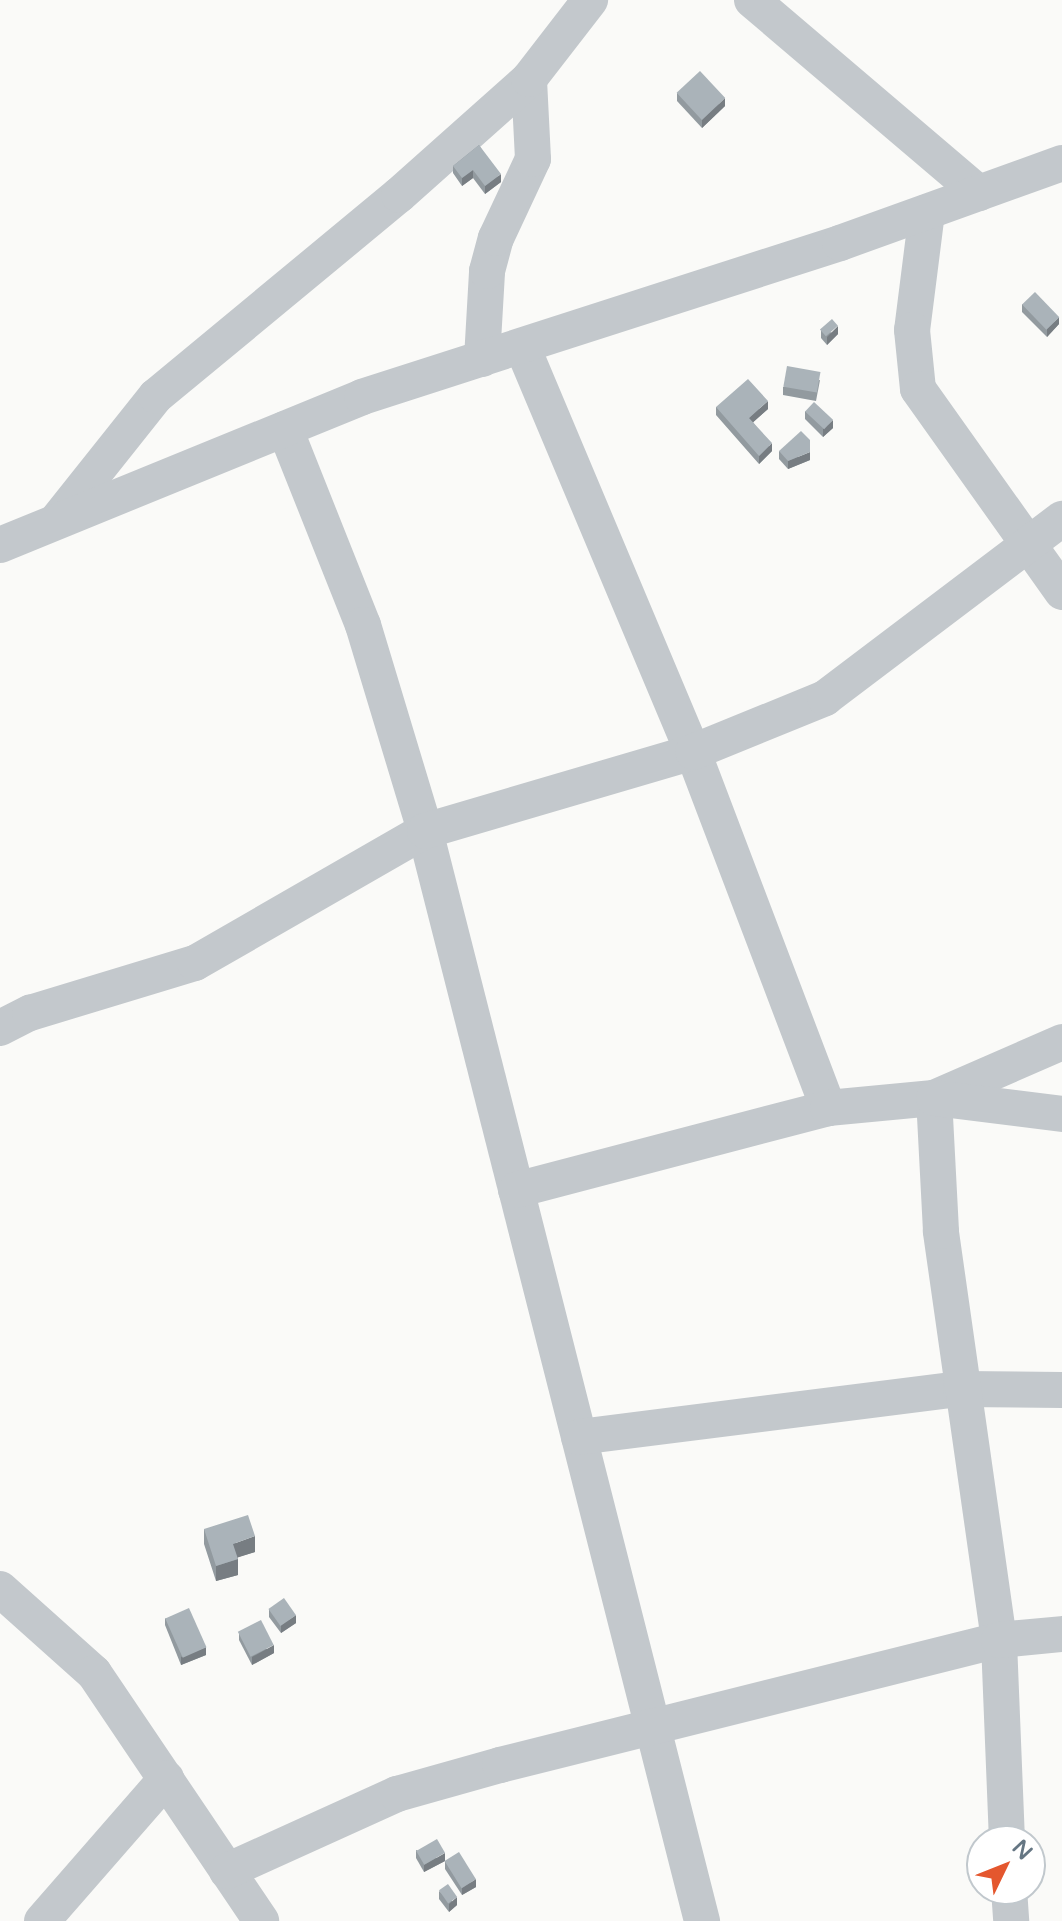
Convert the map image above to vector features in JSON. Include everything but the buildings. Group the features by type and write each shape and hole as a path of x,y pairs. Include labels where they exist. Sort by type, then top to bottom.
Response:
{"street":[{"path":"55,522 156,396 399,195 529,79 590,0"},
{"path":"752,0 979,193"},
{"path":"482,359 487,271 496,238 533,159 529,79"},
{"path":"0,545 285,429 482,359 927,212 1062,163"},
{"path":"927,212 912,330 918,389 1062,592"},
{"path":"522,346 693,752 828,1108"},
{"path":"285,429 363,625 425,831 702,1921"},
{"path":"0,1028 30,1013 195,963 425,831 693,752 825,698 1026,543 1062,519"},
{"path":"934,1098 1062,1042"},
{"path":"516,1190 828,1108 934,1098 1062,1114"},
{"path":"934,1098 941,1231 999,1640 1006,1825"},
{"path":"579,1437 961,1389 1062,1390"},
{"path":"0,1589 94,1673 261,1921"},
{"path":"227,1871 397,1794 999,1640 1062,1634"},
{"path":"42,1921 166,1779"}]}
